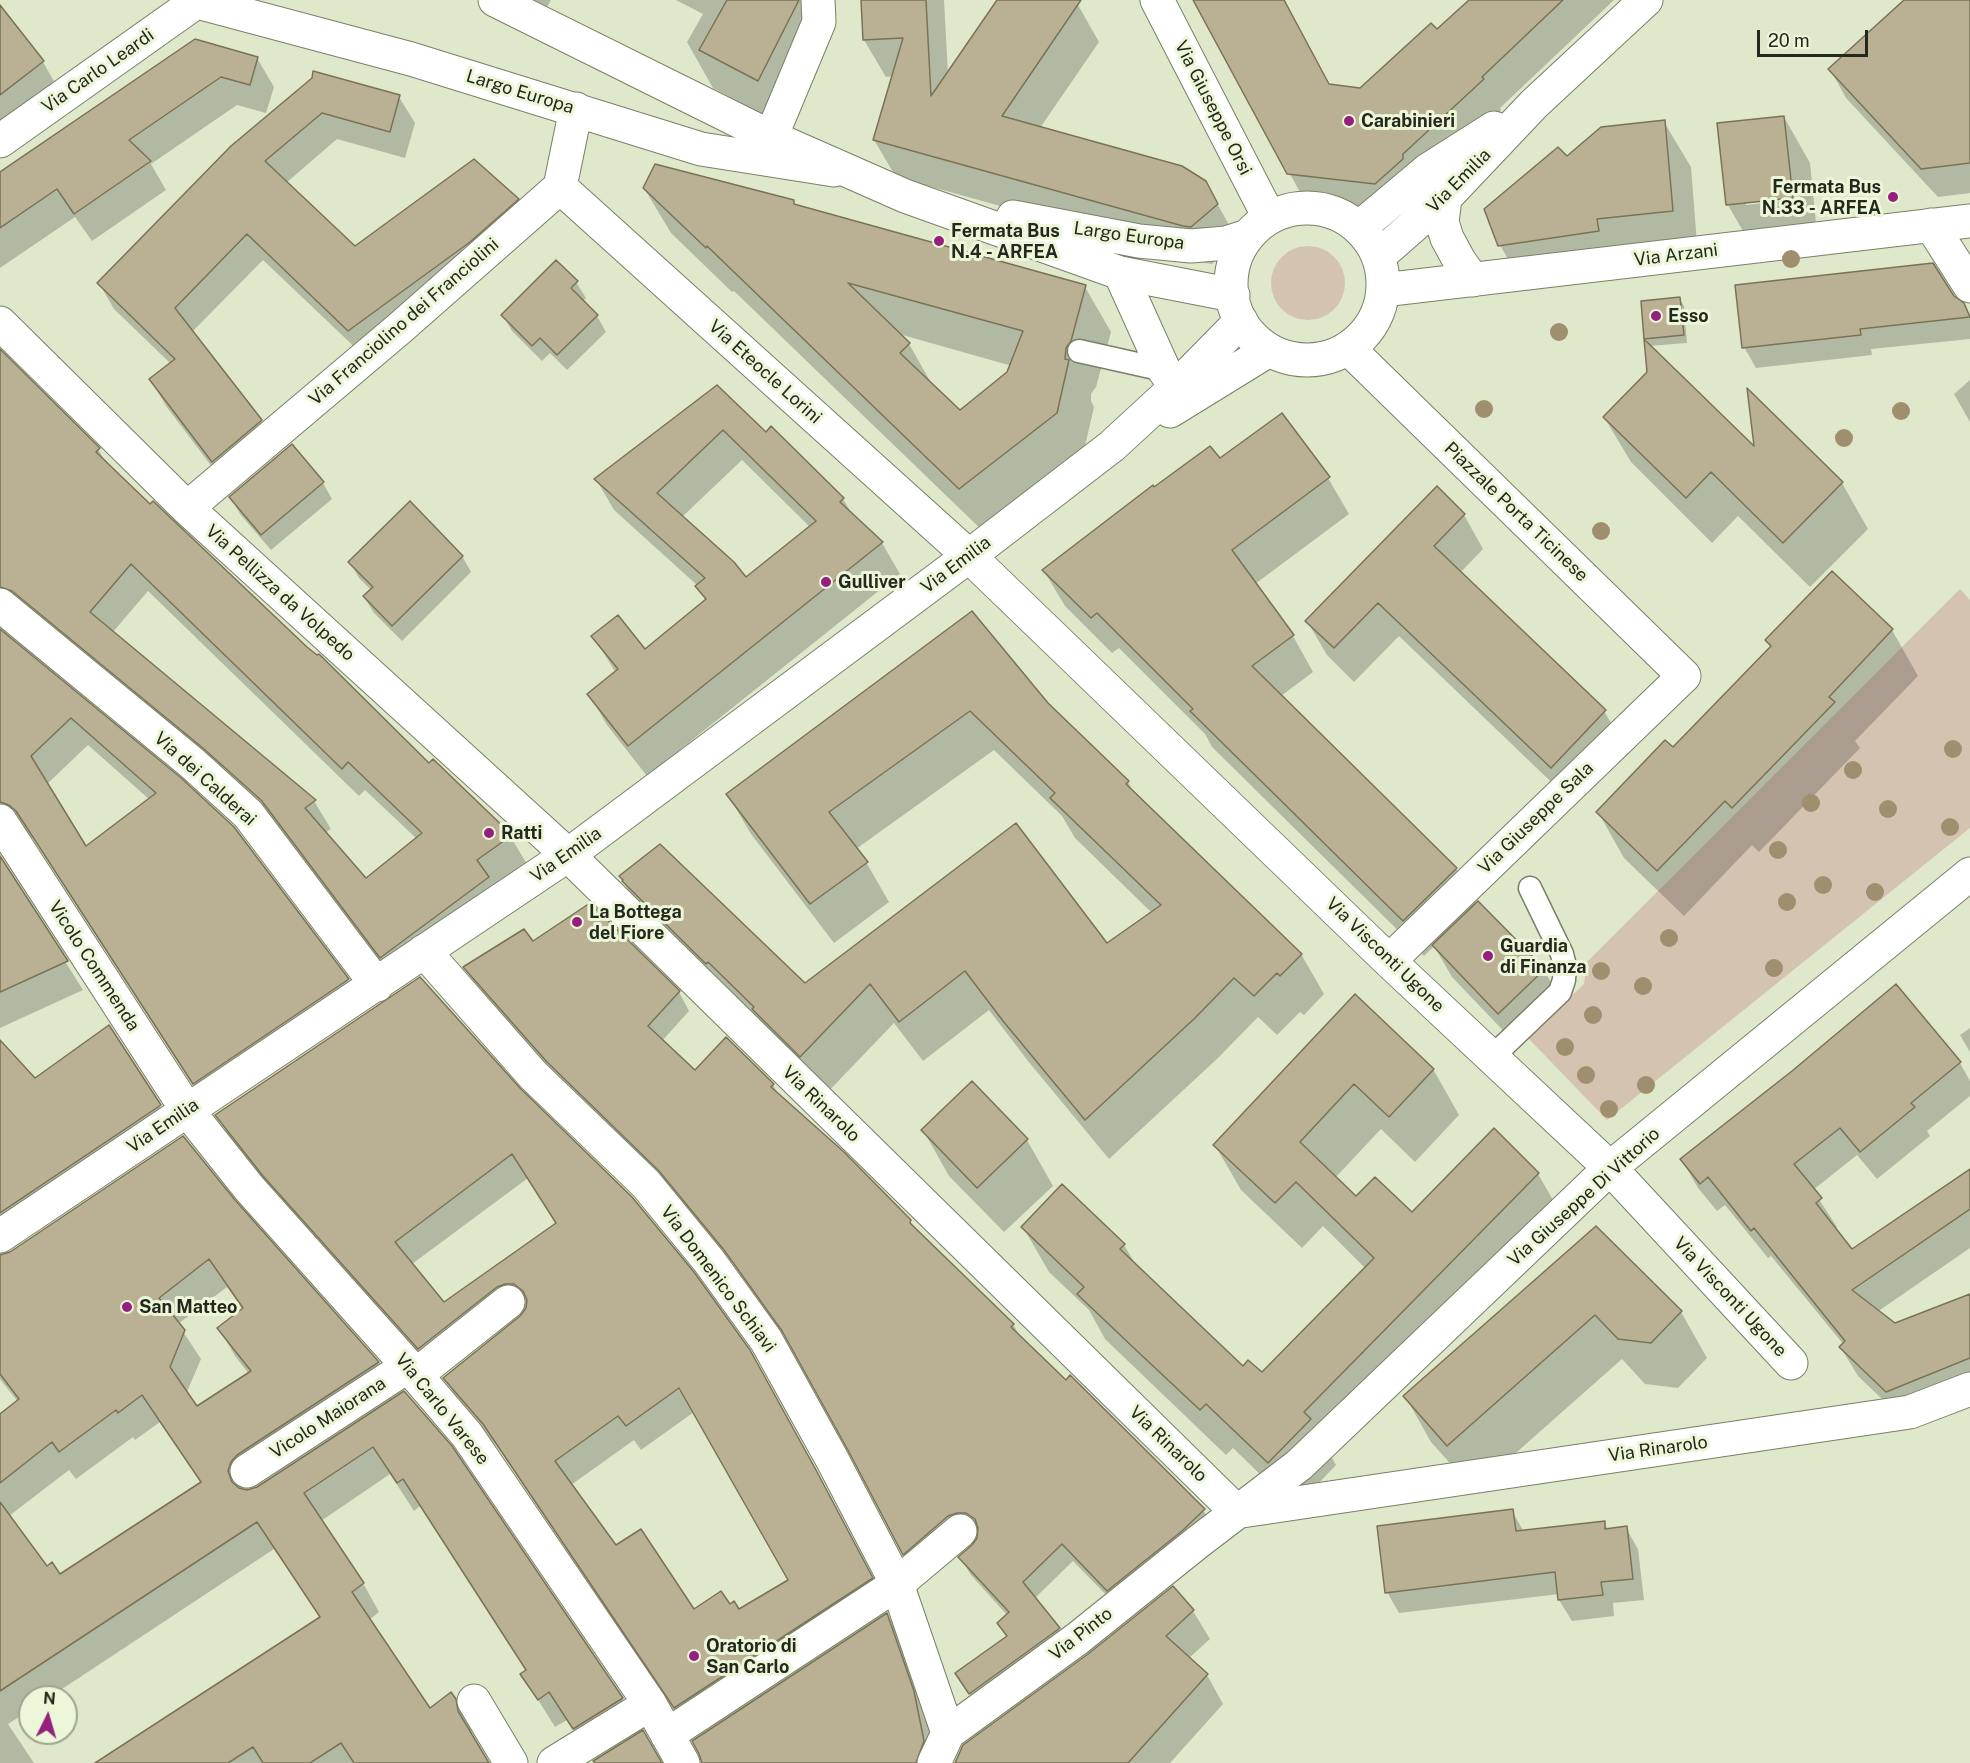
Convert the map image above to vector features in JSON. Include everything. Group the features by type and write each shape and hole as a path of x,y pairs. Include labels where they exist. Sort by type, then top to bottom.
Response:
{"street":[{"name":"Largo Europa","path":"495,0 771,136 905,196 1120,273 1237,308"},
{"path":"771,136 819,22 818,0"},
{"name":"Via Giuseppe Orsi","path":"1157,0 1258,226"},
{"name":"Via Emilia","path":"1380,255 1445,198 1534,104 1646,0"},
{"name":"Largo Europa","path":"193,1 411,59 701,149 853,173"},
{"name":"Via Carlo Leardi","path":"0,141 193,1"},
{"name":"Via Emilia","path":"1359,228 1428,170 1534,104"},
{"path":"560,187 576,109"},
{"name":"Via Franciolino dei Franciolini","path":"187,508 400,328 560,187"},
{"name":"Via Eteocle Lorini","path":"560,187 969,556"},
{"name":"Largo Europa","path":"905,196 1139,241 1191,246 1226,243 1258,226"},
{"path":"1445,198 1442,222 1447,238 1473,280"},
{"path":"1313,207 1338,213 1359,228 1380,255 1383,290 1377,313 1366,332 1348,348 1325,358 1299,360 1274,354 1258,341 1237,308 1231,269 1239,244 1258,226 1287,209 1313,207"},
{"name":"Via Arzani","path":"1383,290 1970,221"},
{"path":"1931,225 1970,286"},
{"path":"1120,273 1170,379"},
{"name":"Via Emilia","path":"1112,446 1170,379 1237,308"},
{"name":"Via Pellizza da Volpedo","path":"0,323 187,508 568,855"},
{"name":"Piazzale Porta Ticinese","path":"1348,348 1684,676"},
{"name":"Via Emilia","path":"0,1236 568,855 969,556 1112,446 1269,350"},
{"name":"Via Visconti Ugone","path":"969,556 1389,960 1610,1168 1791,1363"},
{"name":"Via dei Calderai","path":"0,604 192,763 248,814 376,985"},
{"name":"Via Giuseppe Sala","path":"1389,960 1684,676"},
{"name":"Vicolo Commenda","path":"0,821 187,1110"},
{"name":"Via Rinarolo","path":"568,855 1237,1512 1910,1412 1970,1389"},
{"name":"Via Giuseppe Di Vittorio","path":"1237,1512 1299,1465 1610,1168 1970,874"},
{"name":"Via Domenico Schiavi","path":"424,951 533,1075 646,1184 709,1261 766,1340 897,1584 948,1733"},
{"name":"Via Carlo Varese","path":"187,1110 249,1188 412,1370 467,1436 650,1704 683,1763"},
{"name":"Vicolo Maiorana","path":"247,1471 412,1370 508,1302"},
{"name":"Via Pinto","path":"934,1763 948,1733 1077,1639 1237,1512"},
{"path":"667,1735 897,1584 960,1531"},
{"path":"474,1701 512,1763"},
{"path":"554,1763 650,1704"}],"lane":[{"path":"1079,351 1170,379"},
{"path":"1493,1056 1560,992 1564,980 1565,966 1562,954 1530,888"}],"shaded area":[{"path":"1308,246 1329,252 1339,262 1345,283 1339,304 1329,314 1308,320 1287,314 1277,304 1271,283 1277,262 1287,252"},
{"path":"1960,589 1970,600 1970,828 1607,1120 1528,1038 1584,984 1587,962"}],"building":[{"path":"727,0 799,0 758,81 699,50"},
{"path":"861,0 926,0 931,96 997,0 1081,0 1002,116 1182,166 1206,181 1218,204 1191,227 1183,226 873,140 903,38 863,40"},
{"name":"Carabinieri","path":"1193,0 1284,0 1329,84 1360,88 1431,23 1437,29 1469,0 1563,0 1482,77 1484,79 1403,154 1403,159 1375,184 1287,174"},
{"path":"1904,0 1970,0 1970,163 1921,169 1828,69"},
{"path":"0,5 44,61 0,95"},
{"path":"195,39 258,57 250,85 221,77 129,140 151,161 74,214 57,189 0,228 0,172"},
{"path":"313,71 400,95 390,132 322,113 265,161 355,246 474,159 519,199 470,242 348,331 247,234 175,308 262,420 212,462 149,379 175,359 97,283 231,146 312,78"},
{"path":"1784,116 1793,198 1726,205 1717,123"},
{"path":"1665,120 1673,211 1597,219 1599,231 1498,246 1484,209 1558,147 1567,156 1601,127"},
{"path":"655,164 794,200 794,204 1086,285 1071,341 1066,348 1065,359 1069,360 1057,413 959,489 707,246 706,248 643,188","holes":["848,283 1023,331 1007,372 960,410 900,353 910,343"]},
{"path":"556,260 578,281 571,288 598,315 557,355 540,338 532,346 501,315"},
{"path":"1933,263 1954,296 1964,303 1970,317 1860,329 1861,335 1742,348 1735,285"},
{"path":"1680,297 1684,335 1644,339 1641,301"},
{"path":"1644,339 1754,446 1747,388 1843,482 1783,543 1711,472 1686,498 1603,417 1647,372"},
{"path":"0,349 100,448 96,452 150,504 153,501 307,647 317,655 319,654 429,763 433,759 512,835 477,860 489,877 380,958 261,800 204,749 12,591 0,587","holes":["131,564 342,769 348,762 422,833 366,878 305,808 316,800 90,612"]},
{"path":"717,385 766,432 771,426 844,498 840,502 883,542 628,746 587,694 618,669 591,636 618,615 645,649 706,599 695,586 705,578 594,479","holes":["723,430 816,521 746,577 734,562 657,493"]},
{"path":"1282,413 1330,477 1232,550 1294,635 1252,666 1457,868 1403,921 1190,711 1193,709 1097,613 1091,618 1042,570 1153,485 1154,487 1210,446 1220,458"},
{"path":"292,444 324,482 261,535 229,497"},
{"path":"1437,486 1465,514 1434,546 1606,710 1551,768 1378,603 1334,648 1305,621"},
{"path":"410,501 463,556 392,626 363,596 373,587 348,562"},
{"path":"1832,571 1893,629 1829,697 1835,702 1732,808 1725,801 1657,871 1596,812 1665,740 1673,747 1771,646 1765,640"},
{"path":"972,611 1048,703 1129,781 1126,784 1302,954 1280,976 1277,973 1254,996 1234,978 1195,1018 1085,1120 965,971 899,1022 870,984 800,1057 752,1009 754,1007 708,962 706,964 619,876 660,844 805,983 1016,823 1107,943 1161,905 1050,798 1055,793 970,711 829,812 868,862 810,904 726,794"},
{"path":"0,629 180,777 234,827 349,979 193,1084 16,811 0,802","holes":["71,718 156,793 86,846 31,756"]},
{"path":"0,856 68,961 0,992"},
{"name":"Guardia di Finanza","path":"1478,901 1545,969 1498,1014 1432,945"},
{"path":"590,903 680,991 648,1026 695,1070 726,1037 774,1084 771,1087 844,1152 911,1220 910,1223 1014,1324 1011,1327 1066,1380 1070,1375 1205,1509 1182,1531 1107,1591 1062,1544 1023,1582 1060,1628 969,1694 955,1673 1007,1636 997,1623 1009,1612 958,1557 977,1538 978,1528 975,1519 966,1513 948,1516 903,1555 782,1331 724,1250 659,1171 547,1062 463,967 524,929 533,941"},
{"path":"420,977 520,1088 632,1197 694,1272 750,1350 873,1578 674,1708 483,1424 443,1378 520,1316 526,1308 527,1300 523,1291 514,1284 497,1287 418,1349 263,1176 215,1115","holes":["512,1154 556,1223 444,1302 395,1242","679,1388 788,1580 739,1609 734,1601 730,1604 721,1591 694,1609 641,1529 616,1545 555,1461 618,1416 626,1426"]},
{"path":"1896,984 1961,1062 1911,1103 1915,1107 1860,1152 1840,1128 1794,1164 1822,1198 1816,1203 1852,1249 1970,1169 1970,1209 1852,1290 1895,1323 1970,1294 1970,1358 1886,1392 1839,1347 1845,1341 1754,1228 1751,1231 1708,1177 1700,1184 1680,1159 1792,1071"},
{"path":"1355,994 1434,1069 1389,1117 1354,1084 1300,1142 1356,1196 1375,1177 1412,1212 1494,1128 1539,1173 1304,1412 1311,1419 1268,1463 1206,1404 1200,1410 1077,1294 1084,1287 1021,1227 1062,1184 1125,1244 1120,1249 1243,1366 1248,1360 1262,1372 1374,1258 1296,1182 1275,1203 1213,1145"},
{"path":"109,1025 161,1105 0,1213 0,1040 35,1078"},
{"path":"972,1081 1028,1139 977,1188 921,1130"},
{"path":"183,1136 235,1200 379,1362 237,1455 228,1471 232,1482 239,1488 247,1490 257,1487 404,1391 452,1446 623,1698 573,1729 549,1692 538,1700 520,1674 526,1670 403,1479 397,1483 373,1447 304,1493 364,1583 352,1592 430,1708 451,1692 456,1699 458,1711 489,1763 354,1763 341,1743 310,1763 263,1763 253,1747 228,1763 95,1763 320,1617 257,1522 0,1691 0,1502 47,1566 52,1562 60,1574 201,1482 142,1395 118,1413 116,1410 59,1452 52,1442 0,1483 0,1414 19,1399 0,1374 0,1255 10,1252","holes":["209,1259 243,1308 217,1328 251,1371 197,1406 170,1367 185,1330 159,1298"]},
{"path":"1596,1226 1682,1311 1651,1343 1618,1339 1595,1315 1447,1446 1403,1396"},
{"path":"1513,1509 1516,1531 1605,1521 1605,1529 1627,1526 1633,1579 1601,1582 1603,1595 1558,1600 1555,1572 1385,1593 1377,1526"},
{"path":"1173,1586 1194,1610 1166,1636 1208,1674 1128,1763 955,1763 963,1745 1088,1654"},
{"path":"887,1613 914,1691 924,1741 916,1763 702,1763 692,1741"},
{"path":"643,1730 662,1763 595,1763 593,1761"}],"place":[{"name":"Carabinieri","path":"1349,121"},
{"name":"Fermata Bus N.33 - ARFEA","path":"1893,197"},
{"name":"Fermata Bus N.4 - ARFEA","path":"939,241"},
{"name":"Esso","path":"1656,316"},
{"name":"Gulliver","path":"826,582"},
{"name":"Ratti","path":"489,833"},
{"name":"La Bottega del Fiore","path":"577,922"},
{"name":"Guardia di Finanza","path":"1488,956"},
{"name":"San Matteo","path":"127,1307"},
{"name":"Oratorio di San Carlo","path":"694,1656"}]}
